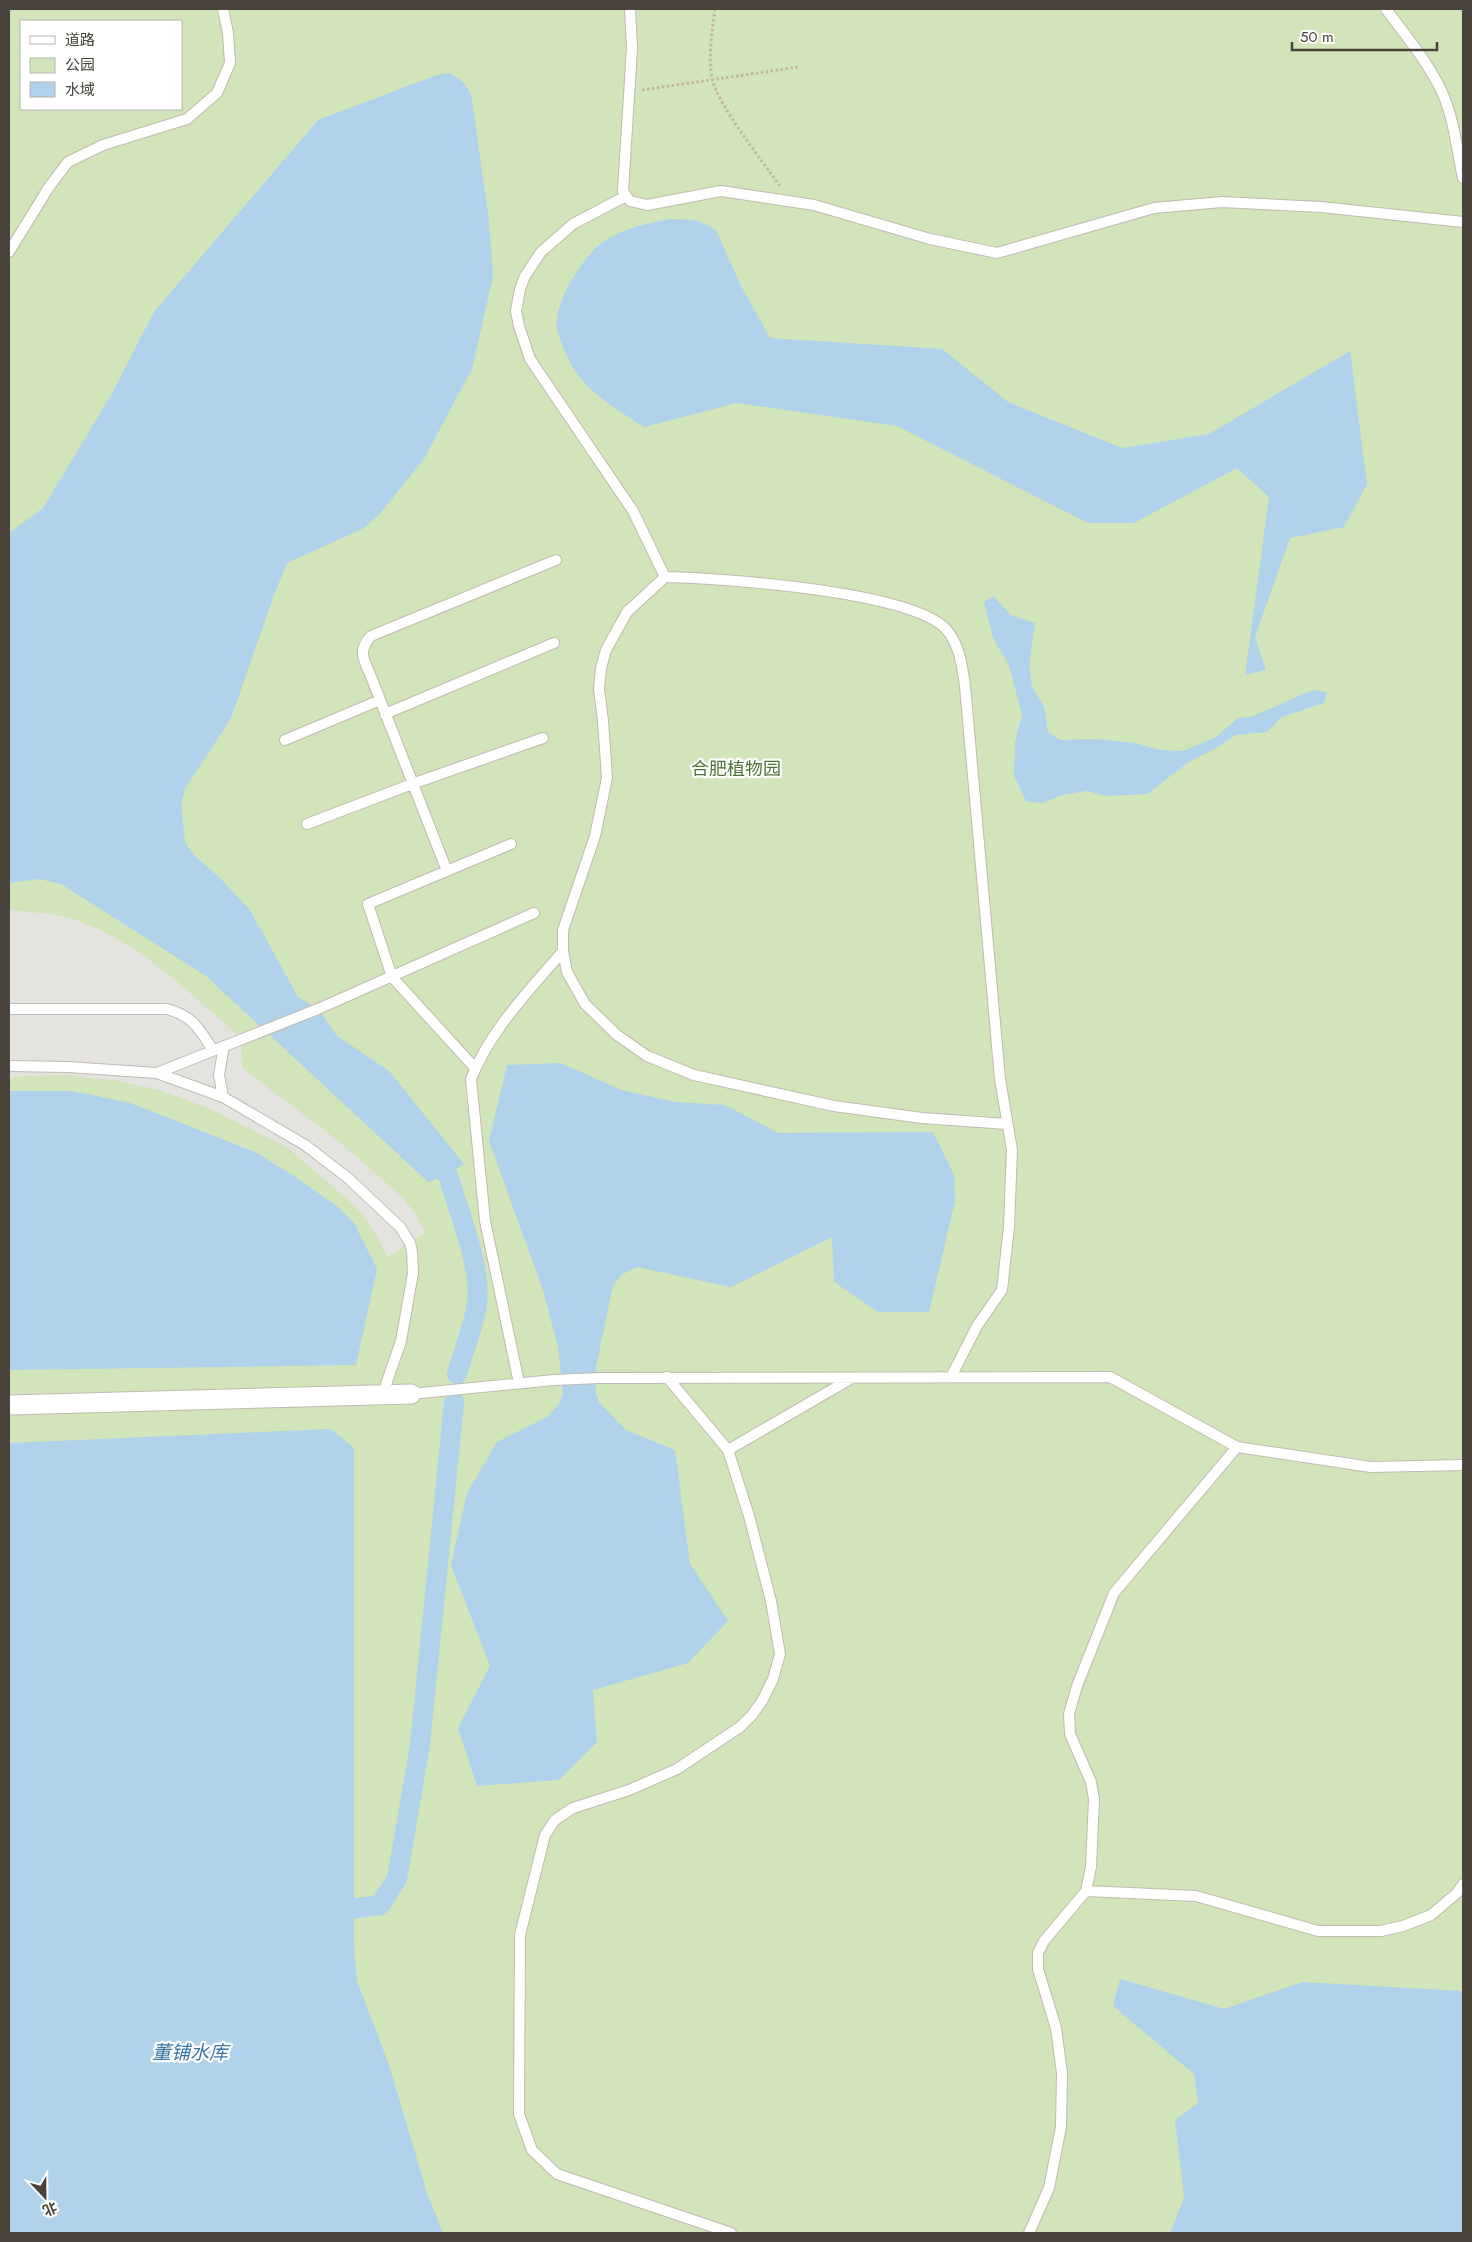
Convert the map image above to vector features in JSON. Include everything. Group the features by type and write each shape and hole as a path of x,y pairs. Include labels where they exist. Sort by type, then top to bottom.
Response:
{"street":[{"path":"9,1405 412,1394"}],"lane":[{"path":"9,252 49,187 68,162 103,145 187,119 217,92 230,64 228,33 223,9"},
{"path":"630,9 632,48 623,191 630,201 647,205 721,190 814,205 930,239 997,252 1154,208 1222,202 1321,207 1463,222"},
{"path":"1386,9 1428,66 1442,93 1452,126 1463,178"},
{"path":"626,196 574,224 541,252 525,276 520,289 516,311 530,359 633,512 665,577"},
{"path":"446,871 362,655 363,646 372,636 556,560"},
{"path":"951,1377 978,1326 1002,1290 1009,1227 1012,1150 999,1069 965,686 961,660 946,629 932,618 884,602 767,583 665,577 627,612 606,650 601,668 599,689 604,721 607,778 595,836 563,930 563,951 567,972 585,1004 617,1035 647,1056 694,1075 834,1106 922,1118 1007,1124"},
{"path":"385,714 554,644"},
{"path":"285,740 380,700"},
{"path":"307,824 412,784 543,738"},
{"path":"475,1068 392,977 368,904 511,844"},
{"path":"157,1072 318,1009 534,914"},
{"path":"519,1384 485,1221 471,1079 475,1068 501,1022 563,951"},
{"path":"9,1009 167,1009 182,1014 194,1022 213,1050"},
{"path":"223,1097 219,1075 224,1046"},
{"path":"9,1066 157,1072 223,1097 305,1145 348,1178 400,1227 412,1251 413,1273 401,1341 382,1396"},
{"path":"667,1377 728,1450 749,1516 771,1601 780,1654 773,1679 757,1708 740,1727 677,1769 629,1790 573,1808 555,1820 545,1835 520,1935 518,2070 520,2114 532,2150 557,2174 731,2233"},
{"path":"728,1450 854,1377"},
{"path":"412,1394 554,1380 600,1378 1110,1377 1237,1447 1371,1467 1463,1465"},
{"path":"1029,2233 1049,2188 1061,2127 1062,2073 1056,2028 1038,1969 1038,1953 1044,1941 1086,1891 1091,1867 1094,1799 1088,1774 1070,1734 1070,1714 1077,1686 1114,1593 1237,1447"},
{"path":"1086,1891 1196,1896 1318,1931 1380,1932 1404,1926 1431,1915 1458,1894 1463,1884"}],"path":[{"path":"716,9 710,45 712,80 720,98 790,201"},
{"path":"629,92 798,67"}],"green space":[{"name":"合肥植物园","path":"9,9 1463,9 1463,2233 9,2233"}],"shaded area":[{"path":"9,910 51,914 73,919 101,930 139,952 181,985 241,1038 242,1068 342,1144 405,1200 425,1232 388,1257 370,1224 352,1203 288,1148 213,1110 163,1091 120,1081 66,1075 9,1077"}],"water":[{"path":"449,73 463,82 471,94 489,221 493,277 472,369 424,459 379,515 362,529 287,563 231,718 185,789 181,804 185,843 195,856 220,878 250,910 298,997 318,1009 337,1036 389,1071 464,1164 448,1175 428,1182 206,976 61,884 39,879 9,883 9,533 43,508 110,397 154,312 318,120 437,75"},
{"path":"671,219 696,220 716,230 741,286 770,338 942,349 1008,402 1122,448 1209,434 1350,351 1367,484 1344,527 1290,538 1255,637 1266,670 1245,675 1269,497 1237,468 1134,523 1088,523 897,426 737,403 644,427 614,408 587,385 572,366 557,327 560,306 571,281 595,248 611,237 627,230"},
{"path":"993,596 1011,615 1035,623 1029,666 1032,687 1044,706 1048,732 1060,740 1096,739 1135,743 1160,750 1183,751 1216,737 1238,718 1251,717 1313,690 1327,692 1324,703 1282,717 1267,732 1236,735 1189,762 1147,794 1106,796 1087,791 1063,795 1041,803 1026,801 1014,776 1015,742 1022,715 1009,665 993,638 984,602"},
{"path":"561,1063 621,1090 676,1102 725,1105 778,1133 933,1132 954,1175 955,1201 929,1312 878,1312 834,1282 832,1237 731,1287 637,1267 621,1275 613,1285 596,1367 596,1393 599,1402 626,1430 675,1450 690,1564 728,1621 688,1663 593,1690 597,1742 559,1780 477,1786 458,1728 490,1666 451,1565 467,1493 497,1442 547,1417 559,1404 563,1393 558,1347 543,1290 489,1141 507,1065"},
{"path":"9,1091 73,1091 130,1103 255,1152 294,1176 338,1207 354,1223 377,1269 356,1365 9,1370"},
{"name":"董铺水库","path":"331,1429 354,1448 354,1945 357,1981 389,2065 427,2193 443,2233 9,2233 9,1443"},
{"path":"1120,1979 1224,2009 1303,1982 1463,1991 1463,2233 1170,2233 1184,2198 1175,2120 1198,2103 1194,2074 1113,2006"}],"waterway":[{"path":"448,1175 473,1256 478,1289 473,1321 457,1374"},
{"path":"350,1909 380,1905 397,1879 420,1745 454,1402"}]}
